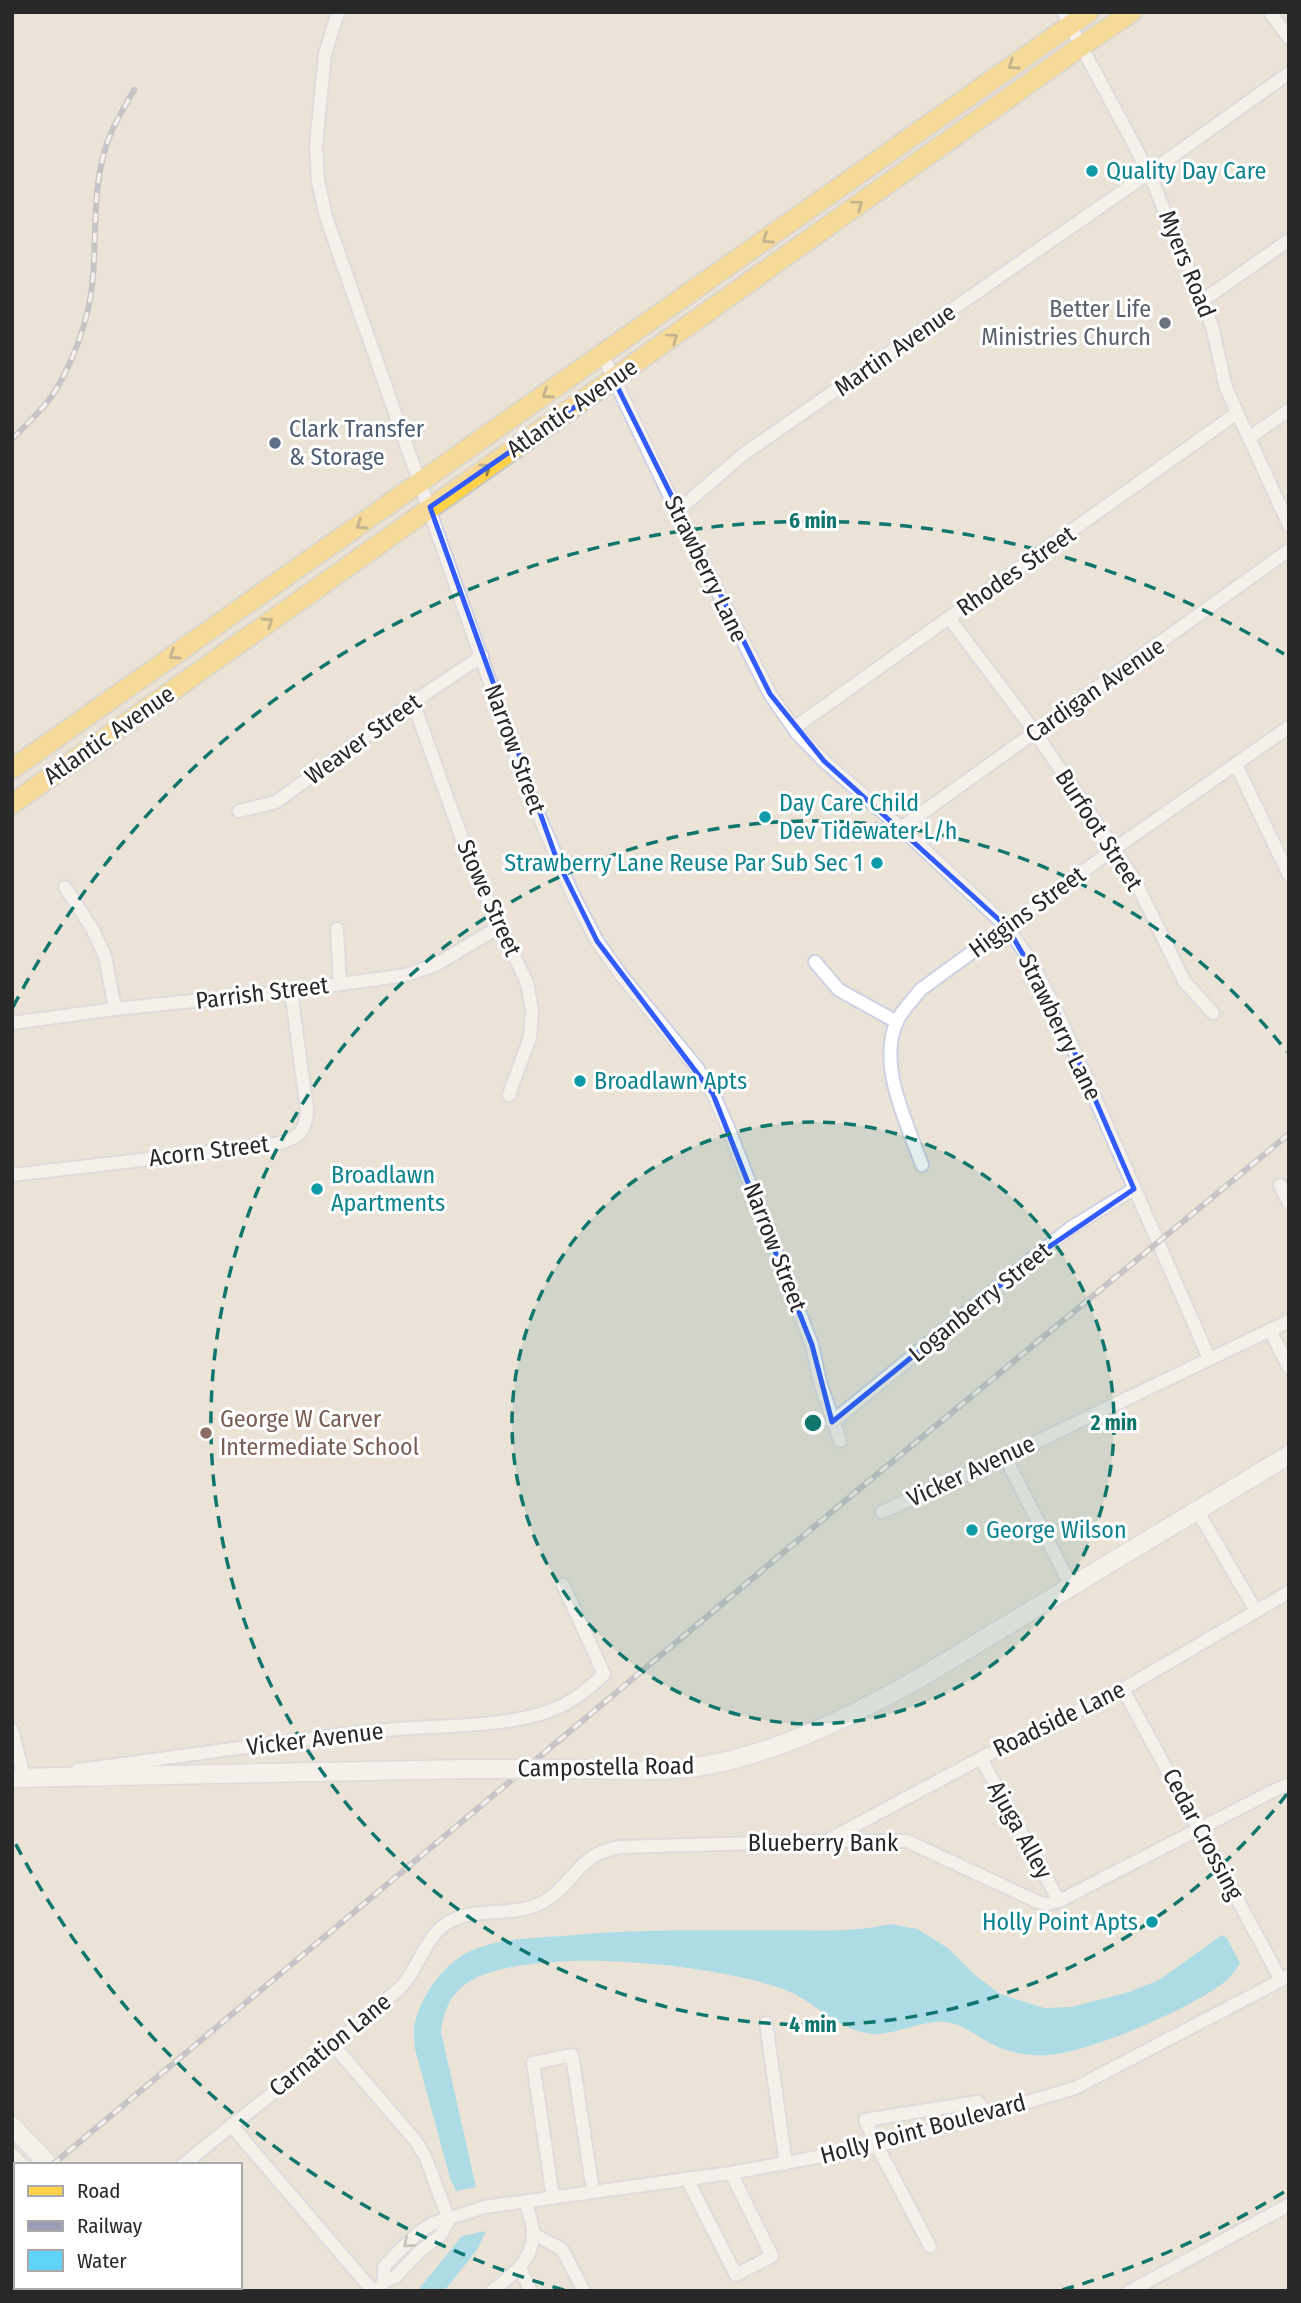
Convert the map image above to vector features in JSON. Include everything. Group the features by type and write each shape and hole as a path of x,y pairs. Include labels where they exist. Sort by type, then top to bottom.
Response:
{"main road":[{"name":"Atlantic Avenue","path":"12,769 602,354 1066,19 1088,12"},
{"name":"Atlantic Avenue","path":"12,804 1132,12"},
{"name":"Campostella Road","path":"18,1777 694,1767 753,1753 879,1701 1289,1455"},
{"path":"12,2126 47,2163"}],"street":[{"name":"Narrow Street","path":"338,12 325,54 316,146 318,181 326,217 340,257 529,793 572,893 597,941 698,1069 724,1118 812,1345 832,1422 840,1441"},
{"path":"1270,12 1289,38"},
{"name":"Myers Road","path":"1066,19 1150,173 1217,339 1226,388 1289,525"},
{"name":"Martin Avenue","path":"677,511 745,453 1150,173 1289,73"},
{"path":"1202,301 1289,240"},
{"name":"Strawberry Lane","path":"602,354 758,675 793,728 832,769 901,828 1007,927 1032,963 1058,1014 1209,1359"},
{"path":"1250,437 1289,410"},
{"name":"Rhodes Street","path":"793,728 1237,413"},
{"name":"Cardigan Avenue","path":"901,828 1289,550"},
{"name":"Burfoot Street","path":"949,618 1035,732 1114,849 1137,884 1184,981 1213,1013"},
{"name":"Weaver Street","path":"239,811 276,802 413,702 482,656"},
{"name":"Stowe Street","path":"413,702 470,860 527,983 532,1012 530,1037 509,1095"},
{"name":"Higgins Street","path":"922,1165 891,1076 891,1050 897,1022 920,990 1114,849 1289,727"},
{"path":"1236,765 1289,875"},
{"path":"65,887 93,930 105,957 115,1009"},
{"name":"Parrish Street","path":"12,1023 407,975 435,965 501,926"},
{"path":"337,929 340,984"},
{"path":"815,962 839,990 897,1022"},
{"name":"Acorn Street","path":"12,1175 270,1144 288,1141 299,1135 306,1124 307,1110 291,991"},
{"path":"1280,1185 1289,1203"},
{"name":"Loganberry Street","path":"832,1422 1072,1227 1135,1189"},
{"name":"Vicker Avenue","path":"882,1512 1005,1457 1289,1321"},
{"path":"1270,1330 1289,1368"},
{"path":"1005,1457 1071,1587"},
{"path":"1197,1510 1256,1611"},
{"name":"Vicker Avenue","path":"18,1777 379,1731 499,1721 536,1715 579,1698 604,1674 563,1585"},
{"name":"Roadside Lane","path":"826,1841 981,1758 1123,1689 1289,1592"},
{"name":"Cedar Crossing","path":"1123,1689 1285,1978"},
{"path":"12,1730 18,1777"},
{"name":"Ajuga Alley","path":"981,1758 1059,1901"},
{"path":"1059,1901 1200,1827 1289,1785"},
{"name":"Blueberry Bank","path":"464,1915 530,1908 545,1901 601,1850 620,1847 826,1841 907,1841 1038,1902 1047,1904 1059,1901"},
{"name":"Carnation Lane","path":"185,2163 333,2045 401,1986 435,1934 447,1923 464,1915"},
{"name":"Holly Point Boulevard","path":"378,2288 395,2277 419,2252 441,2235 449,2220 484,2207 731,2173 877,2146 1075,2088 1285,1978"},
{"path":"766,2023 786,2164"},
{"path":"333,2045 415,2140 425,2156 449,2220"},
{"path":"552,2198 533,2063 572,2055 593,2191"},
{"path":"930,2246 865,2120 978,2102 988,2114"},
{"path":"231,2125 378,2288"},
{"path":"687,2179 736,2275 772,2256 731,2173"},
{"path":"492,2291 520,2269 528,2252 533,2234 526,2202"},
{"path":"1130,2291 1289,2205"},
{"path":"533,2234 562,2249 584,2291"},
{"path":"520,2269 531,2291"}],"highlighted area":[{"path":"614,380 770,694 824,761 1007,927 1058,1014 1134,1189 1037,1255 832,1422 812,1345 713,1094 597,941 557,860 430,507"}],"water":[{"path":"891,1924 917,1929 948,1948 976,1976 1000,1994 1044,2008 1071,2007 1129,1992 1159,1980 1222,1935 1227,1938 1240,1963 1231,1976 1219,1986 1181,2008 1128,2032 1051,2055 1033,2055 1002,2049 964,2028 945,2022 886,2033 867,2033 844,2026 783,1989 714,1972 623,1962 577,1961 533,1964 496,1971 461,1987 448,2004 442,2025 441,2032 476,2187 456,2191 450,2178 415,2049 414,2030 428,1991 445,1969 467,1953 509,1940 530,1938 668,1930 862,1929"},
{"path":"486,2231 477,2250 444,2291 417,2291 462,2236"}],"railway":[{"path":"12,439 52,396 78,343 92,286 100,170 110,136 134,90"},
{"path":"54,2163 858,1490 1289,1134"}],"place":[{"name":"Quality Day Care","path":"1092,171"},
{"name":"Better Life Ministries Church","path":"1165,323"},
{"name":"Clark Transfer & Storage","path":"275,443"},
{"name":"Day Care Child Dev Tidewater L/h","path":"765,817"},
{"name":"Strawberry Lane Reuse Par Sub Sec 1","path":"877,863"},
{"name":"Broadlawn Apts","path":"580,1081"},
{"name":"Broadlawn Apartments","path":"317,1189"},
{"name":"George W Carver Intermediate School","path":"206,1433"},
{"name":"George Wilson","path":"972,1530"},
{"name":"Holly Point Apts","path":"1152,1922"}]}
